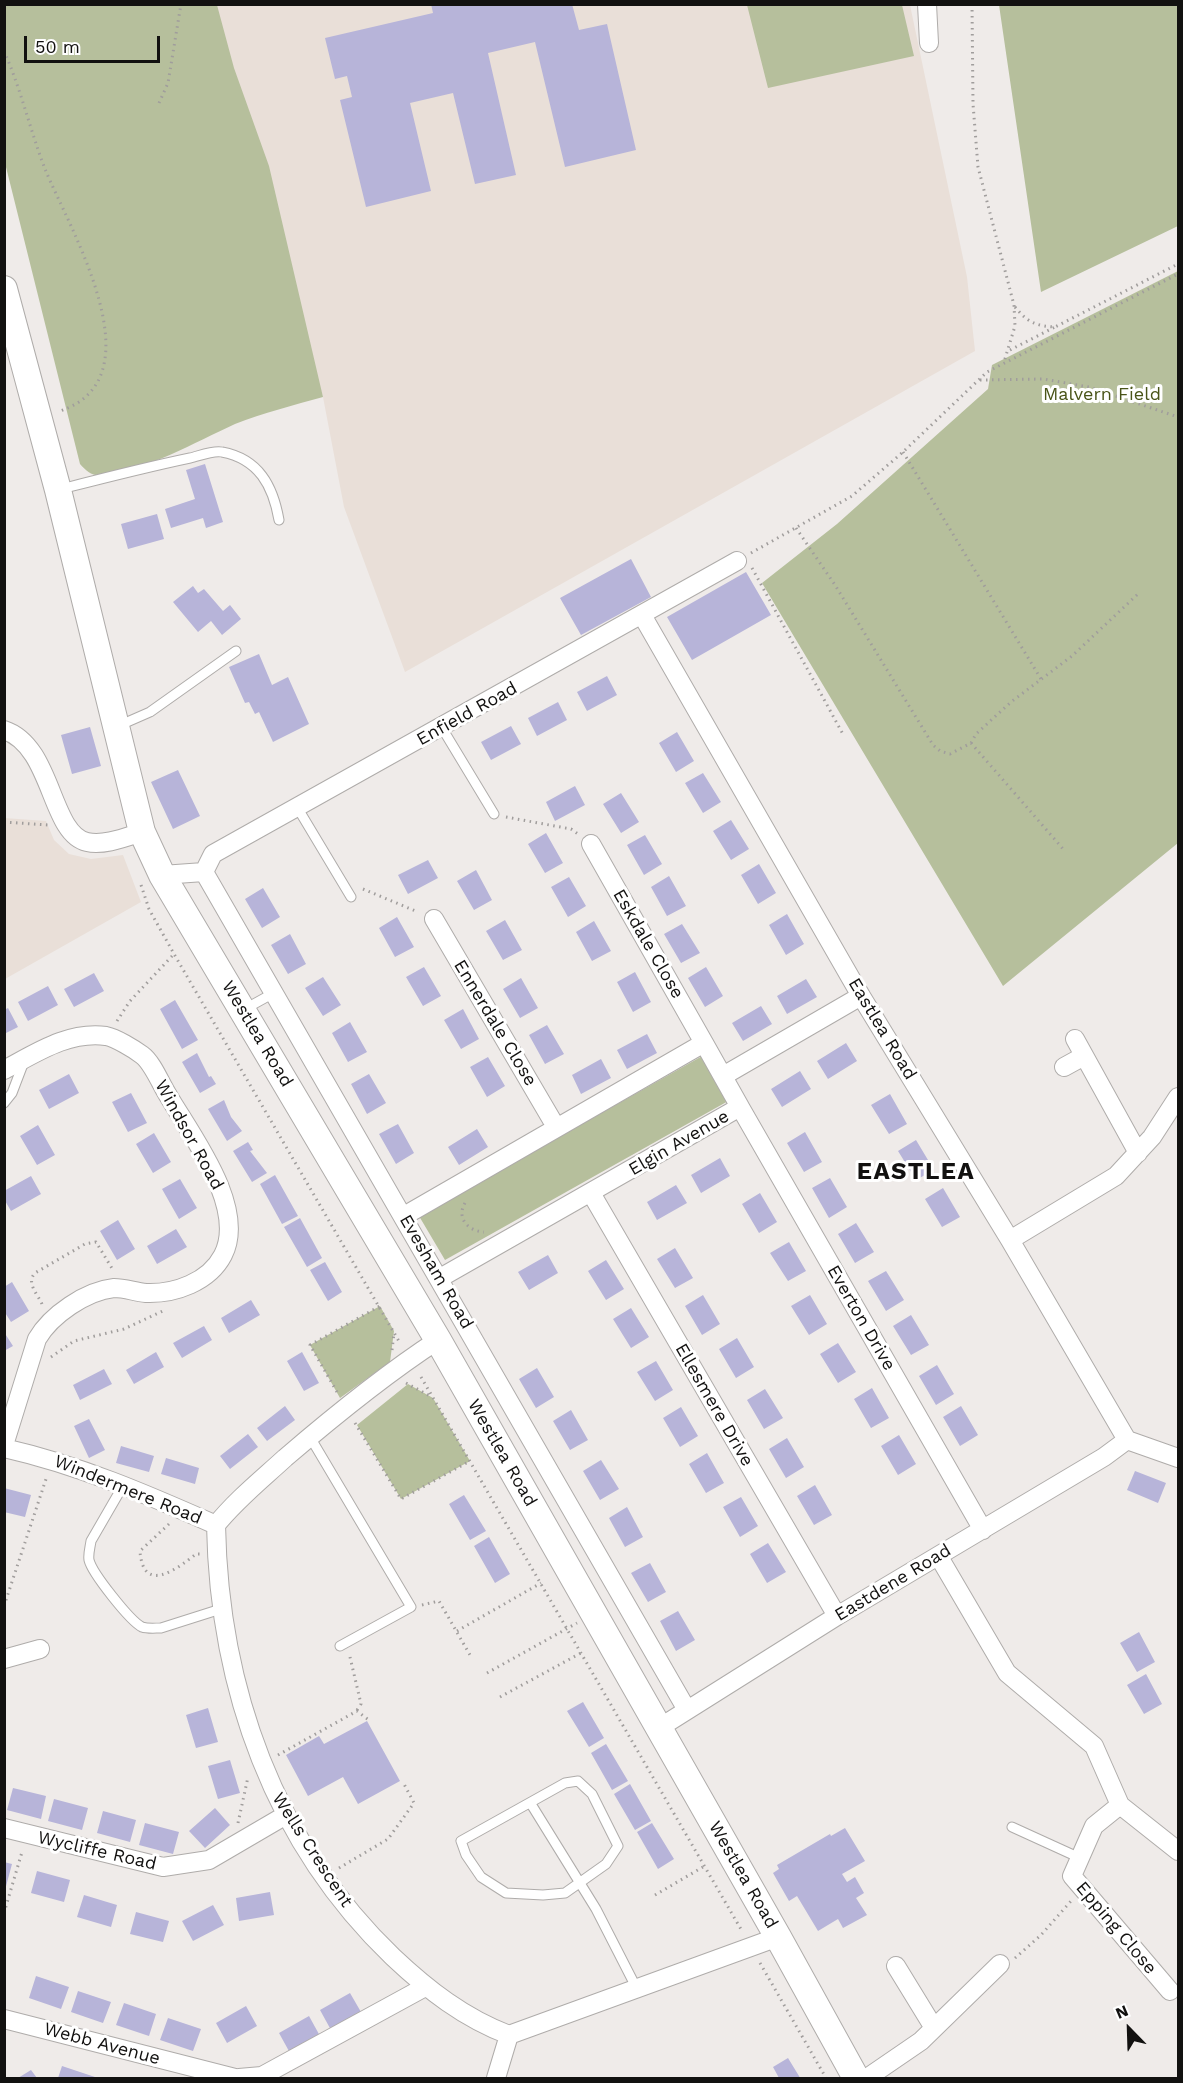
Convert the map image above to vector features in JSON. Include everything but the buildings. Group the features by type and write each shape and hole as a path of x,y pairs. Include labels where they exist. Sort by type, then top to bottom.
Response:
{"main road":[{"name":"Westlea Road","path":"4,289 118,726 151,877 243,1010 438,1340 778,1937 856,2079"}],"street":[{"path":"927,4 929,43"},
{"name":"Enfield Road","path":"204,872 213,854 741,559"},
{"name":"Eastlea Road","path":"642,615 861,996 1010,1240 1127,1440"},
{"path":"4,730 17,734 29,744 65,823 84,842 97,843 142,832"},
{"name":"Eskdale Close","path":"591,844 704,1043"},
{"path":"151,877 204,872"},
{"name":"Evesham Road","path":"204,872 273,994 404,1215 687,1710"},
{"name":"Ennerdale Close","path":"434,919 556,1127"},
{"path":"723,1076 861,996"},
{"path":"4,1070 63,1039 107,1036"},
{"name":"Windsor Road","path":"46,1323 60,1311 104,1290 116,1288 161,1293 195,1282 212,1270 224,1254 227,1218 224,1200 215,1176 144,1055 107,1036"},
{"path":"1075,1039 1138,1153"},
{"path":"404,1215 704,1043"},
{"name":"Elgin Avenue","path":"440,1278 740,1107 704,1043"},
{"path":"1064,1067 1084,1056"},
{"path":"1010,1240 1116,1176 1152,1137 1179,1097"},
{"name":"Everton Drive","path":"740,1107 983,1530"},
{"name":"Ellesmere Drive","path":"591,1193 837,1616"},
{"path":"4,1447 37,1339 46,1323"},
{"path":"216,1525 232,1505 310,1437 389,1373 438,1340"},
{"path":"1127,1440 1179,1458"},
{"name":"Eastdene Road","path":"659,1728 837,1616 1104,1457 1127,1440"},
{"name":"Windermere Road","path":"4,1447 51,1459 124,1484 216,1525"},
{"name":"Wells Crescent","path":"216,1525 217,1553 235,1682 261,1764 286,1815 324,1876 378,1942 425,1987 479,2024 509,2035"},
{"path":"939,1557 1008,1673 1094,1746 1120,1805 1179,1851"},
{"path":"4,1659 40,1650"},
{"name":"Epping Close","path":"1120,1805 1094,1826 1072,1876 1170,1991"},
{"name":"Wycliffe Road","path":"4,1828 164,1867 208,1860 286,1815"},
{"path":"496,2079 509,2035 778,1937"},
{"path":"867,2079 921,2041 1000,1964"},
{"path":"896,1966 934,2028"},
{"name":"Webb Avenue","path":"4,2019 237,2079 263,2077 425,1987"}],"lane":[{"path":"58,490 144,467 220,451 243,460 266,478 275,497 279,520"},
{"path":"118,726 150,712 236,651"},
{"path":"442,728 494,814"},
{"path":"297,807 351,897"},
{"path":"243,1010 273,994"},
{"path":"4,1103 12,1093 25,1059"},
{"path":"310,1437 411,1607 343,1645"},
{"path":"124,1484 91,1541 89,1551 92,1566 134,1621 150,1629 161,1628 224,1608"},
{"path":"578,1781 592,1794 618,1846 606,1864 579,1883 565,1893 506,1893 481,1876 466,1855 461,1840 566,1783 578,1781"},
{"path":"531,1804 596,1909 637,1989"},
{"path":"1012,1827 1080,1858"}],"path":[{"path":"159,104 168,83 181,4"},
{"path":"972,4 973,104 978,167 1015,307 1015,326 1003,363"},
{"path":"4,51 45,169 86,258 103,319 106,349 103,373 92,392 75,406 39,418"},
{"path":"1008,350 1179,264"},
{"path":"844,736 741,559 852,496 903,452 978,380 1003,363 1179,274"},
{"path":"1015,307 1025,320 1039,326 1055,327"},
{"path":"978,380 1043,379 1089,387 1179,417"},
{"path":"903,452 1041,679"},
{"path":"796,528 835,585 933,745 940,751 951,754 971,743 976,734 1072,656 1140,592"},
{"path":"971,743 1064,850"},
{"path":"494,814 571,829 591,844"},
{"path":"4,822 47,825 65,823"},
{"path":"151,877 149,909 400,1343"},
{"path":"344,886 356,887 434,919"},
{"path":"107,1036 130,1001 174,954"},
{"path":"467,1199 462,1209 464,1222 472,1230 482,1233 488,1231"},
{"path":"46,1323 44,1308 31,1283 31,1278 35,1272 85,1244 96,1242 112,1269 116,1288"},
{"path":"24,1380 74,1341 124,1329 175,1305"},
{"path":"380,1306 310,1345 346,1408 401,1499 470,1461"},
{"path":"421,1377 747,1939"},
{"path":"4,1606 51,1459"},
{"path":"184,1511 145,1544 140,1551 143,1566 155,1576 164,1576 196,1554 217,1553"},
{"path":"457,1631 541,1583"},
{"path":"411,1607 439,1601 470,1655"},
{"path":"487,1673 594,1614"},
{"path":"233,1846 250,1770 357,1711 361,1704 343,1645"},
{"path":"500,1697 581,1653"},
{"path":"357,1711 370,1720"},
{"path":"324,1876 388,1839 414,1803 404,1784"},
{"path":"4,1913 27,1834"},
{"path":"655,1894 704,1867"},
{"path":"1000,1964 1014,1959 1041,1935 1083,1889"},
{"path":"760,1961 826,2079"}],"shaded area":[{"path":"202,5 910,5 967,277 975,351 405,672 344,507 323,397"},
{"path":"4,818 46,821 54,840 69,854 91,859 123,855 141,902 5,979"}],"green space":[{"path":"4,5 217,5 234,68 269,166 323,397 235,424 171,454 120,472 96,475 80,464 5,163"},
{"path":"747,5 902,5 914,56 768,88"},
{"path":"999,5 1178,5 1178,226 1041,292"},
{"name":"Malvern Field","path":"1178,271 1178,843 1003,986 762,583 837,524 988,389 992,365"},
{"path":"704,1055 730,1100 445,1260 419,1216"},
{"path":"380,1306 394,1331 390,1362 340,1398 310,1345"},
{"path":"408,1384 433,1398 470,1461 401,1499 357,1425"}],"district":[{"name":"EASTLEA","path":"916,1172"}]}
